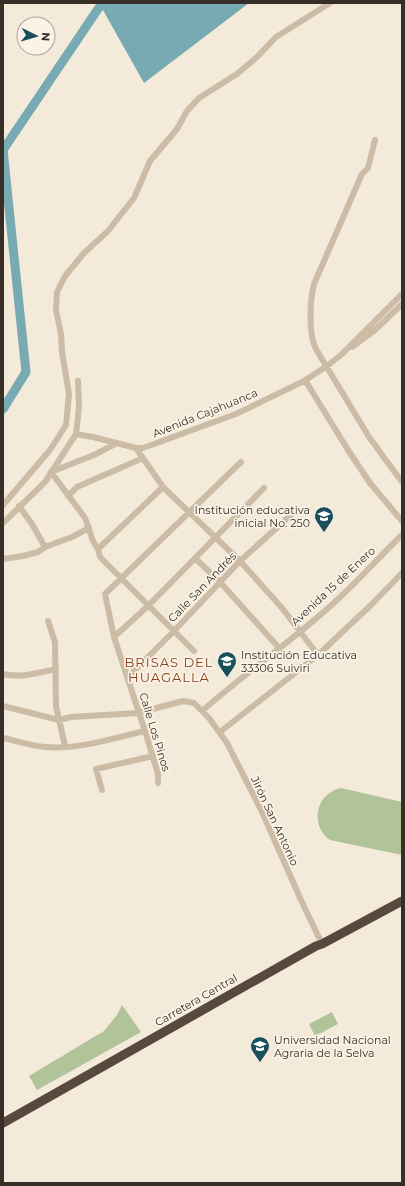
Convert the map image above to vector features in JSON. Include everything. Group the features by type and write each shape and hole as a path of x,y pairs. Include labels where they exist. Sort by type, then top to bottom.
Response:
{"highway":[{"name":"Carretera Central","path":"3,1123 316,946 402,901"}],"street":[{"path":"3,505 50,450 66,426 69,394 62,352 61,334 56,310 57,292 65,276 84,253 108,231 134,198 150,160 177,129 187,111 199,98 238,74 276,37 330,3"},
{"path":"375,140 368,168 362,174 316,277 312,290 312,337 316,349 369,437 402,482"},
{"name":"Avenida Cajahuanca","path":"76,433 136,448 152,445 224,419 305,380 327,366 342,354 402,294"},
{"path":"342,354 364,340 402,304"},
{"path":"305,380 370,483 402,521"},
{"path":"3,523 45,482 76,433 79,407 78,381"},
{"path":"67,412 76,433"},
{"path":"51,472 94,455 117,443"},
{"path":"136,448 163,487 240,562 282,608 318,655"},
{"path":"68,496 77,487 142,458"},
{"path":"121,579 241,462"},
{"path":"51,472 85,518 100,557 194,651"},
{"path":"98,549 163,487"},
{"path":"114,637 148,606 264,488"},
{"path":"19,506 32,524 45,547"},
{"name":"Calle San Andrés","path":"128,677 240,562 292,514"},
{"path":"3,558 23,556 38,552 45,547 72,537 89,528"},
{"name":"Avenida 15 de Enero","path":"202,711 280,649 337,600 402,535"},
{"path":"195,558 220,582 280,649"},
{"path":"220,732 318,655 372,604 402,573"},
{"name":"Calle Los Pinos","path":"121,579 105,594 114,637 158,774 158,783"},
{"path":"48,621 55,642 56,706 65,746"},
{"path":"3,674 11,676 26,675 56,669"},
{"name":"Jirón San Antonio","path":"59,720 71,717 138,713 183,701 194,703 220,732 262,812 322,944"},
{"path":"3,706 59,720"},
{"path":"3,738 44,747 65,746 81,745 145,731"},
{"path":"102,790 96,769 152,756"}],"green space":[{"path":"341,788 402,802 402,855 330,840 323,834 319,826 318,810 326,796 332,791"},
{"path":"122,1005 141,1032 37,1090 29,1076 104,1031 117,1015"},
{"path":"332,1012 338,1024 315,1036 309,1024"}],"water":[{"path":"99,3 249,3 144,83"}],"waterway":[{"path":"3,409 26,372 3,150 102,3"}],"place":[{"name":"Institución educativa inicial No. 250","path":"324,533"},
{"name":"Institución Educativa 33306 Suiviri","path":"227,678"},
{"name":"Universidad Nacional Agraria de la Selva","path":"260,1063"}],"district":[{"name":"BRISAS DEL HUAGALLA","path":"169,670"}]}
